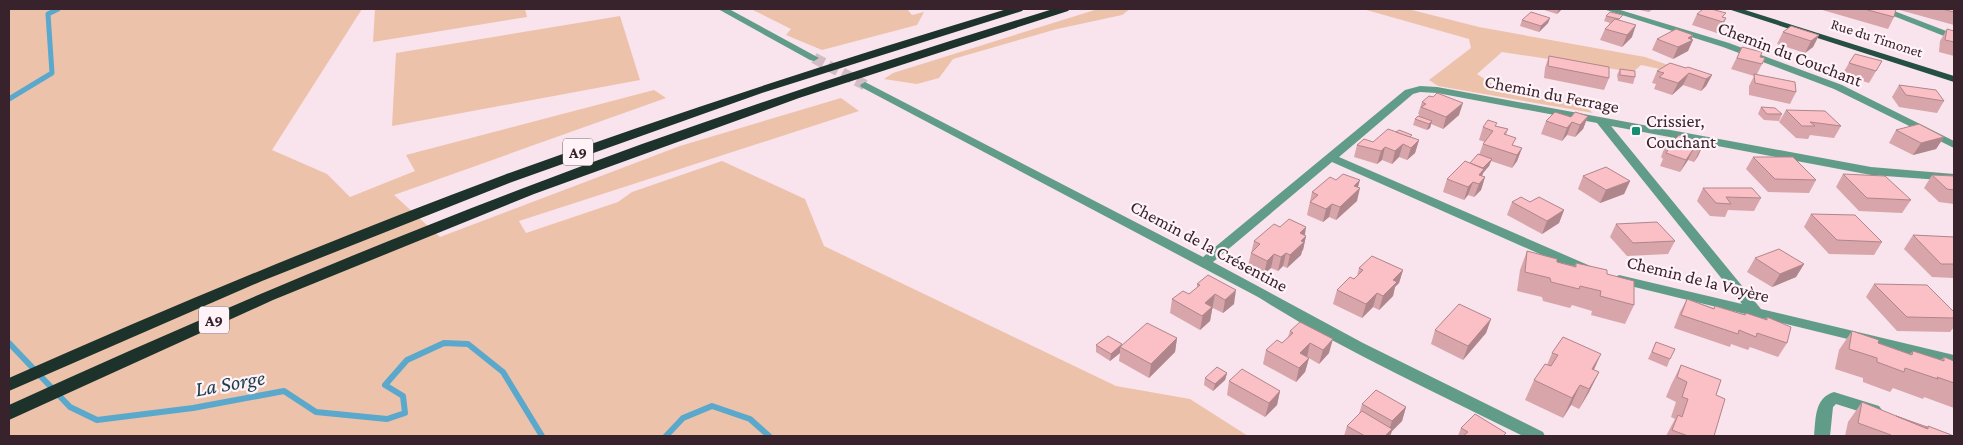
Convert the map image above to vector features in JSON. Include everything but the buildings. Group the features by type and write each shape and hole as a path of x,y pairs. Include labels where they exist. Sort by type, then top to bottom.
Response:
{"highway":[{"name":"A9","path":"9,385 199,301 380,227 535,168 697,110 850,60 1018,9"},
{"name":"A9","path":"9,413 227,314 421,233 555,180 710,123 865,71 1064,9"}],"main road":[{"name":"Rue du Timonet","path":"1733,9 1954,79"}],"street":[{"path":"723,9 814,58"},
{"name":"Chemin du Couchant","path":"1608,9 1726,45 1838,87 1954,145"},
{"path":"1881,9 1954,37"},
{"name":"Chemin de la Crésentine","path":"865,85 1262,294 1295,314 1358,347 1537,436"},
{"name":"Chemin du Ferrage","path":"1203,264 1409,92 1420,89 1437,90 1871,171 1954,178"},
{"path":"1602,121 1756,312"},
{"name":"Chemin de la Voyère","path":"1332,158 1553,256 1605,275 1954,360"},
{"path":"1822,436 1826,404 1834,398 1892,417"}],"shaded area":[{"path":"9,9 362,9 272,150 327,174 350,197 415,171 406,155 654,90 666,98 394,195 440,237 680,146 841,98 859,111 519,221 526,233 618,202 632,192 722,161 805,199 824,246 1116,386 1190,399 1248,436 9,436"},
{"path":"375,9 525,9 527,17 373,42"},
{"path":"751,9 907,9 912,15 924,12 917,25 822,50 786,35 791,29"},
{"path":"1098,9 1130,9 1122,15 1057,29 953,59 939,78 917,84 884,79 893,73"},
{"path":"1363,9 1408,9 1479,27 1645,57 1668,65 1660,69 1641,65 1633,72 1502,52 1477,74 1495,86 1525,87 1540,99 1559,103 1575,98 1593,113 1438,86 1429,80 1471,48 1469,39"},
{"path":"620,16 640,80 392,126 396,53"}],"waterway":[{"name":"La Sorge","path":"9,99 52,73 48,14 58,9"},
{"name":"La Sorge","path":"9,343 70,407 97,420 193,408 284,391 316,412 387,419 405,413 403,396 385,385 407,360 444,343 468,344 503,372 542,436"},
{"name":"La Sorge","path":"666,436 683,418 712,406 750,419 769,436"}],"tunnel":[{"path":"814,58 865,85"}],"place":[{"name":"Crissier, Couchant","path":"1636,131"}]}
